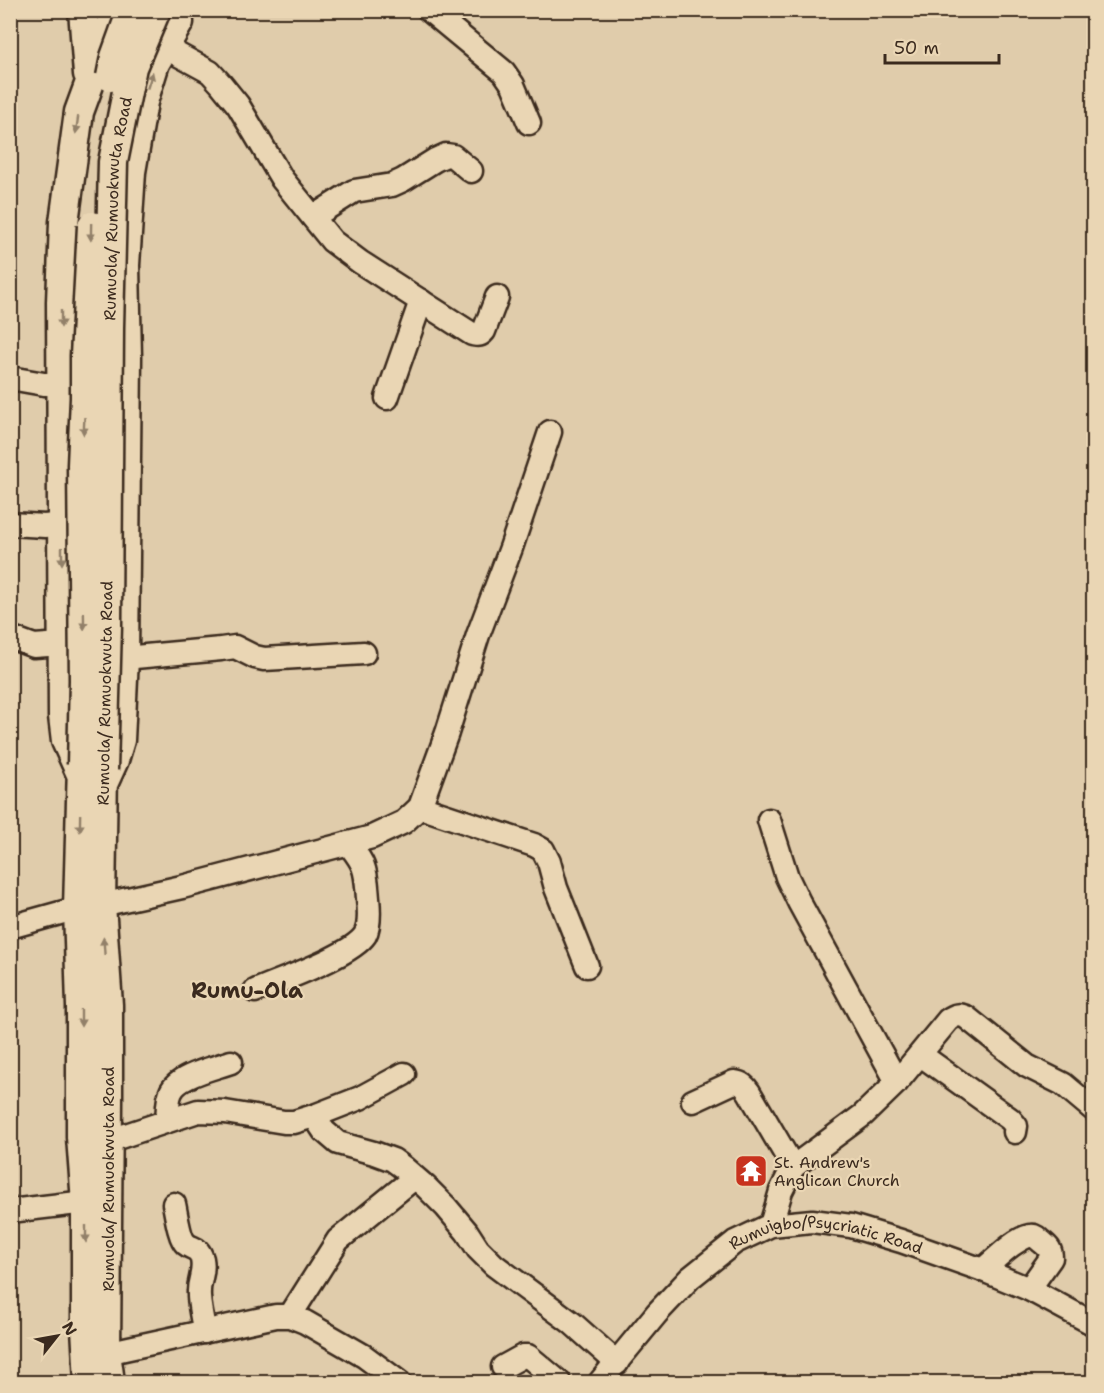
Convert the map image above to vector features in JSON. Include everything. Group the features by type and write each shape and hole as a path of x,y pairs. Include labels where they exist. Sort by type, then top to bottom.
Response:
{"main road":[{"path":"83,10 89,84"},
{"name":"Rumuola/ Rumuokwuta Road","path":"92,773 84,680 82,465 93,170 115,57 132,10"},
{"path":"116,11 132,22 151,27 170,26 177,14 155,63 143,102 130,172 125,265 127,369 124,658 120,740 114,760 92,773 66,741 63,716 61,302 64,222 79,111 116,11"},
{"name":"Rumuola/ Rumuokwuta Road","path":"89,1383 86,1328 86,1202 81,1137 81,1006 90,906 92,773 107,625 112,162 132,67 177,14"},
{"name":"Rumuola/ Rumuokwuta Road","path":"90,906 108,1005 106,1353 110,1383"}],"street":[{"path":"429,10 504,72 513,85 529,123"},
{"path":"164,47 210,72 221,84 238,105 282,179 332,241 360,262 472,334 478,335 484,331 497,297"},
{"path":"313,217 354,191 403,180 446,155 453,156 471,171"},
{"path":"387,398 421,301"},
{"path":"10,378 44,384 61,384"},
{"path":"10,927 90,906 214,879 372,837 404,822 420,807 447,733 477,635 511,548 550,432"},
{"path":"10,524 45,526 62,524"},
{"path":"10,637 34,646 62,644"},
{"path":"124,658 230,647 264,659 364,653"},
{"path":"420,807 543,850 549,862 555,888 587,966"},
{"path":"769,819 787,877 799,902 897,1082"},
{"path":"255,991 338,956 364,936 367,930 369,903 366,877 363,866 348,843"},
{"path":"771,1225 793,1167 863,1116 897,1082 948,1020 954,1016 960,1014 966,1017 1027,1066 1063,1084 1094,1110"},
{"path":"921,1055 1010,1119 1016,1126 1015,1132"},
{"path":"167,1121 170,1094 174,1087 200,1072 231,1062"},
{"path":"108,1141 198,1112 225,1112 294,1122 360,1098 404,1074"},
{"path":"693,1101 734,1082 740,1083 749,1092 793,1167"},
{"path":"314,1116 324,1131 338,1143 393,1160 446,1207 478,1249 494,1265 572,1323 617,1363"},
{"path":"290,1316 338,1240 414,1178"},
{"path":"10,1211 86,1202"},
{"path":"174,1203 185,1244 196,1249 201,1256 203,1275 199,1287 199,1298 204,1332"},
{"name":"Rumuigbo/Psycriatic Road","path":"600,1383 657,1313 690,1278 735,1242 771,1225 812,1221 851,1226 901,1241 1029,1289 1094,1324"},
{"path":"983,1270 1019,1240 1027,1236 1034,1236 1048,1246 1051,1257 1029,1289"},
{"path":"106,1353 276,1316 290,1316 305,1322 364,1356 399,1383"},
{"path":"503,1367 523,1356 528,1356 559,1383"}],"place":[{"name":"St. Andrew's Anglican Church","path":"751,1171"}],"district":[{"name":"Rumu-Ola","path":"247,990"}]}
